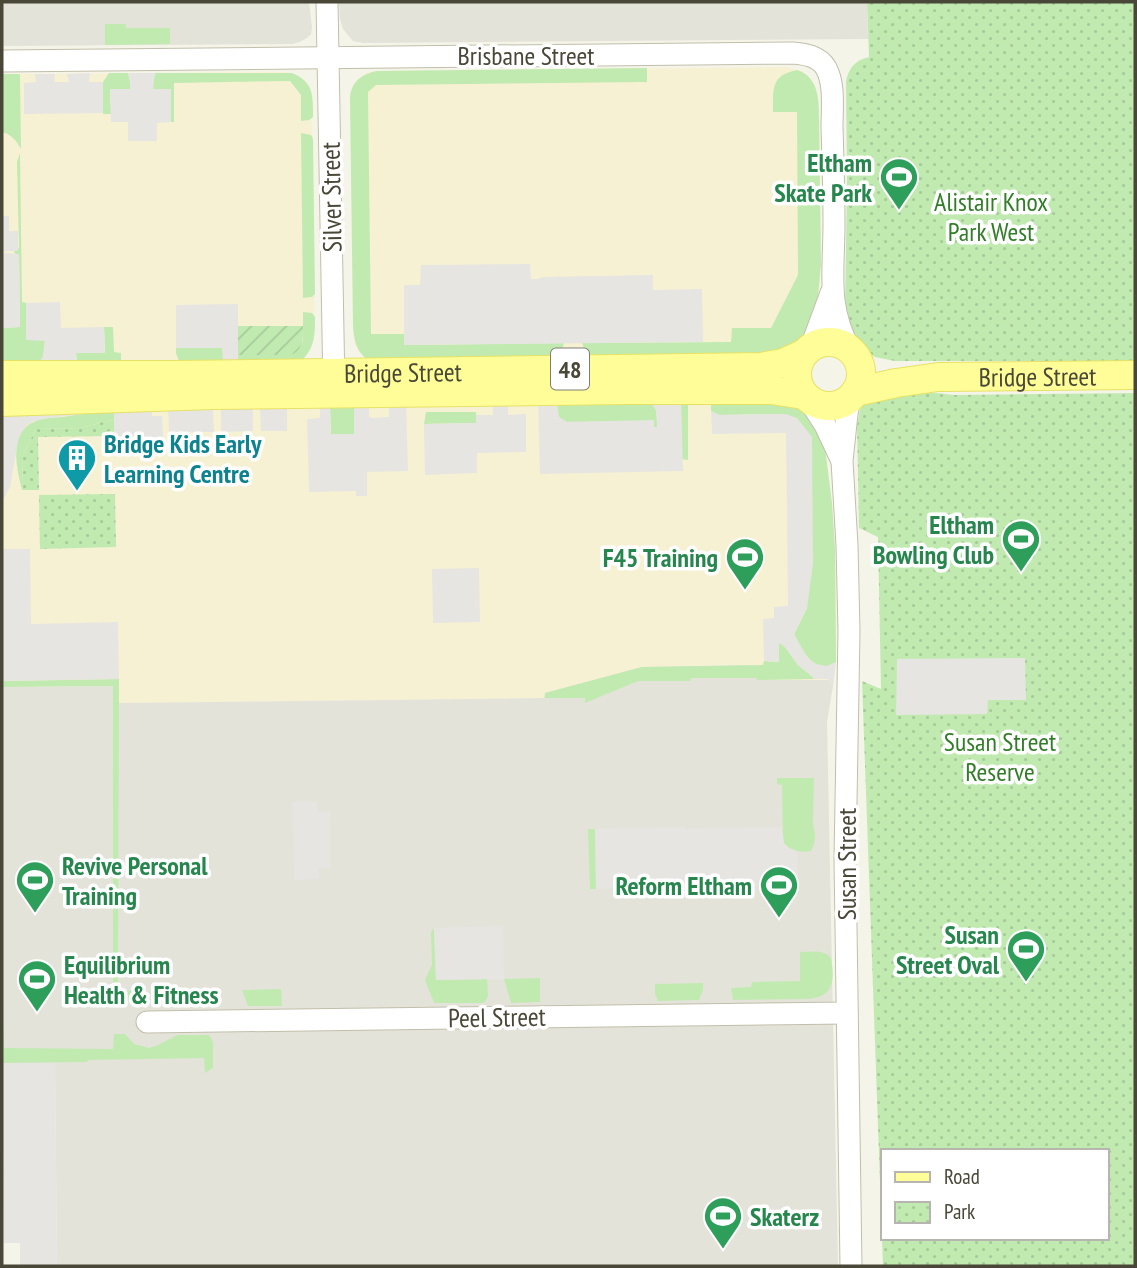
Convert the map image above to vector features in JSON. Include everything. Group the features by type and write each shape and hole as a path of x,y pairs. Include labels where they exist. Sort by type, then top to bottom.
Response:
{"main road":[{"name":"48","path":"807,350 821,342 831,342 841,344 853,353"},
{"name":"Bridge Street","path":"2,402 214,395 334,383 761,366 783,363 807,350"},
{"path":"807,350 798,363 796,373 797,383 807,397"},
{"name":"Bridge Street","path":"853,353 883,368 938,377"},
{"path":"853,353 859,362 861,375 853,395"},
{"name":"Bridge Street","path":"2,375 613,390 771,390 807,397"},
{"name":"Bridge Street","path":"853,395 896,383 938,377 1135,375"},
{"name":"48","path":"807,397 817,404 835,406 853,395"}],"street":[{"name":"Silver Street","path":"327,2 334,383"},
{"name":"Brisbane Street","path":"2,61 793,53 811,56 826,68 831,91 834,223 832,288 838,324 853,353"},
{"name":"Brisbane Street","path":"807,350 825,312 832,288"},
{"name":"Susan Street","path":"851,1266 846,1013 849,620 842,461 847,414 853,395"},
{"name":"Susan Street","path":"807,397 825,425 842,461"},
{"name":"Peel Street","path":"147,1021 846,1013"}],"shaded area":[{"path":"2,2 309,2 312,27 307,38 292,44 2,46"},
{"path":"339,2 867,2 868,39 363,43 353,41 343,29"},
{"path":"787,67 802,71 817,91 821,264 819,293 782,356 363,356 358,350 354,343 353,325 350,97 359,78 377,71"},
{"path":"90,73 89,82 103,82 103,113 24,114 24,83 36,82 35,74 55,74 54,82 69,82 67,74"},
{"path":"128,73 155,73 153,89 171,89 171,122 157,123 157,141 128,141 128,122 111,122 110,89 130,89"},
{"path":"292,73 305,80 312,94 315,332 312,346 303,359 2,367 2,74"},
{"path":"2,216 9,216 9,231 18,231 17,251 4,253 19,254 20,327 2,328"},
{"path":"530,264 531,279 653,275 653,290 702,289 703,342 404,345 404,285 420,285 421,265"},
{"path":"60,302 61,328 104,327 105,353 76,353 77,361 34,368 43,357 45,341 26,340 26,303"},
{"path":"238,304 238,363 223,363 222,348 176,348 176,305"},
{"path":"763,396 832,503 837,623 834,680 764,680 764,665 642,667 545,693 545,698 119,703 119,686 2,687 2,410"},
{"path":"648,398 681,398 683,471 540,474 538,399 557,404 559,417 567,422 654,420 654,427 657,427 656,410"},
{"path":"354,401 369,405 371,418 389,417 389,405 406,401 408,471 367,472 367,496 356,496 356,491 309,492 307,419 320,418 320,406 330,407 331,434 354,434"},
{"path":"287,402 287,431 261,431 260,407 253,407 253,431 221,432 221,408 213,408 214,432 169,432 168,404"},
{"path":"508,402 508,415 526,414 526,452 477,453 477,473 425,475 424,424 476,423 476,415 493,415 493,405"},
{"path":"155,404 152,407 152,416 162,416 163,437 140,437 140,446 114,446 112,407 34,421 27,425 19,436 10,487 2,502 2,410"},
{"path":"711,411 719,415 786,414 797,418 812,437 813,564 807,608 794,634 807,657 815,664 827,666 836,662 833,686 827,679 813,679 779,643 779,662 764,661 763,619 774,618 774,607 788,606 786,433 712,434"},
{"path":"2,549 30,549 31,624 118,622 119,679 2,681"},
{"path":"479,568 480,622 433,623 432,569"},
{"path":"1025,658 1026,700 988,700 987,714 896,715 897,659"},
{"path":"764,665 764,680 834,680 827,722 838,1266 57,1266 55,1063 4,1063 2,687 119,686 119,703 544,698 545,693 642,667"},
{"path":"317,801 318,812 330,812 331,868 319,868 319,879 295,880 292,802"},
{"path":"782,827 784,843 797,851 798,877 758,878 757,886 596,889 595,829"},
{"path":"503,926 504,979 436,980 434,928"},
{"path":"2,1063 55,1063 57,1266 20,1266 20,1243 4,1243"}],"green space":[{"name":"Alistair Knox Park West","path":"867,2 1135,2 1135,361 895,361 875,357 854,340 845,309 846,82 853,66 869,57"},
{"path":"105,24 126,24 126,28 170,28 170,44 105,45"},
{"path":"647,68 647,82 376,85 368,92 371,334 404,334 405,345 564,343 559,357 369,361 356,345 353,325 350,97 359,79 377,71"},
{"path":"797,70 813,82 819,108 821,264 817,307 807,336 789,353 594,358 585,351 582,343 731,342 732,328 771,328 798,275 797,112 773,112 775,84 782,75"},
{"path":"109,73 128,73 130,89 110,90 111,114 103,114 103,82"},
{"path":"155,73 292,73 305,81 311,90 313,117 301,121 301,95 290,81 174,83 174,122 171,122 171,89 152,89"},
{"path":"2,74 20,74 21,149 13,138 2,132"},
{"path":"301,133 311,135 313,139 315,294 303,298"},
{"path":"20,153 22,302 26,303 26,340 45,340 43,357 34,368 2,367 2,328 20,327 19,254 14,251 19,247 17,162"},
{"path":"303,312 312,313 315,317 312,345 303,359 238,363 238,355 286,355 303,341"},
{"path":"238,326 303,326 302,343 291,355 238,355"},
{"path":"104,327 113,327 114,352 121,353 121,367 83,368 77,361 76,353 105,353"},
{"path":"176,348 223,348 223,363 181,367"},
{"name":"Susan Street Reserve","path":"909,390 954,395 1135,393 1135,1266 883,1266 882,1240 1109,1240 1109,1149 881,1149 881,1210 862,681 881,689 878,537 859,528 857,425 864,404"},
{"path":"763,396 805,409 824,440 835,548 836,662 829,666 822,666 810,660 794,634 807,608 786,414 719,415 711,411 711,401"},
{"path":"648,398 656,410 658,427 654,427 654,421 567,422 559,417 557,411 558,402"},
{"path":"680,398 688,403 688,460 682,459"},
{"path":"354,401 355,434 331,434 330,407"},
{"path":"113,406 114,419 81,428 36,429 23,455 22,490 16,451 21,433 27,426 40,420"},
{"path":"426,412 476,412 477,423 424,424"},
{"path":"114,419 114,436 38,437 39,490 22,490 23,455 36,429 81,428"},
{"path":"115,494 116,547 40,549 39,495"},
{"path":"779,642 813,679 691,678 690,681 638,681 585,703 585,698 545,698 545,693 642,667 763,665 764,661 779,662"},
{"path":"119,679 118,990 137,991 136,998 127,1000 113,993 113,686 2,687 2,681"},
{"path":"777,778 814,778 815,835 811,851 796,851 783,843 782,785 777,784"},
{"path":"588,829 595,829 596,889 590,889"},
{"path":"434,928 436,980 487,979 488,996 484,1003 434,1003 425,980 432,965 431,932"},
{"path":"800,952 821,952 831,958 831,986 823,995 807,999 733,1000 731,988 751,987 752,982 800,981"},
{"path":"2,967 4,1048 113,1049 114,1034 125,1034 134,1044 149,1048 177,1035 209,1035 213,1042 213,1068 205,1073 204,1058 3,1063 2,1098"},
{"path":"540,978 540,1002 511,1003 504,979"},
{"path":"703,983 699,1000 658,1001 655,994 655,984"},
{"path":"281,989 282,1006 248,1006 242,990"},
{"path":"160,990 202,990 205,1007 174,1006 161,999"}],"place":[{"name":"Eltham Skate Park","path":"899,211"},
{"name":"Bridge Kids Early Learning Centre","path":"77,492"},
{"name":"Eltham Bowling Club","path":"1021,573"},
{"name":"F45 Training","path":"745,591"},
{"name":"Revive Personal Training","path":"35,914"},
{"name":"Reform Eltham","path":"779,919"},
{"name":"Susan Street Oval","path":"1026,983"},
{"name":"Equilibrium Health & Fitness","path":"37,1013"},
{"name":"Skaterz","path":"723,1250"}]}
